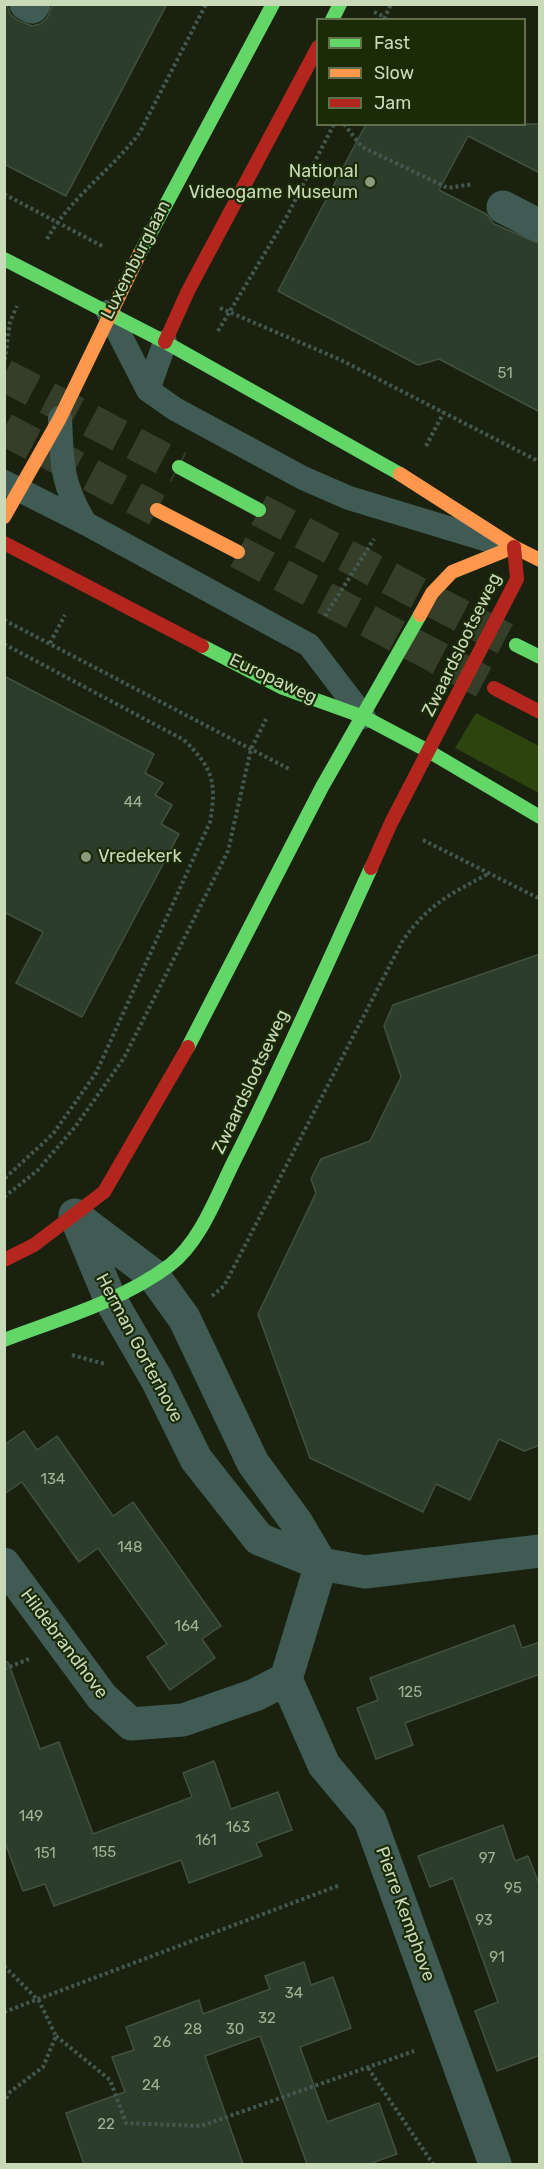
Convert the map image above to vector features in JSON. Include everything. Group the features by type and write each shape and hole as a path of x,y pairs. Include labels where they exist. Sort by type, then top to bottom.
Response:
{"main road":[{"name":"Luxemburglaan","path":"4,517 12,486 60,418 108,312 273,4"},
{"path":"333,18 340,4"},
{"path":"165,342 188,291 316,51"},
{"path":"4,259 165,342 408,478 513,547 540,560"},
{"path":"179,467 259,510"},
{"path":"157,510 238,552"},
{"name":"Europaweg","path":"4,543 283,688 364,717 430,752 540,817"},
{"name":"Zwaardslootseweg","path":"4,1260 34,1245 104,1192 122,1165 188,1048 322,787 364,717 432,593 452,572 513,547 517,579 430,752 386,832 268,1094 200,1229 171,1264 153,1275 110,1299 4,1340"},
{"path":"516,645 540,657"},
{"path":"494,688 540,712"}],"street":[{"path":"26,4 32,7 34,4"},
{"path":"503,207 540,226"},
{"name":"Herman Gorterhove","path":"75,1215 153,1275 184,1318 253,1463 297,1523 321,1564"},
{"name":"Herman Gorterhove","path":"75,1215 110,1299 157,1380 196,1459 259,1539 321,1564 365,1572 540,1551"},
{"name":"Hildebrandhove","path":"4,1563 102,1697 130,1724 183,1720 255,1695 286,1678"},
{"path":"286,1678 321,1564"},
{"name":"Pierre Kemphove","path":"286,1678 324,1765 370,1820 495,2164"}],"lane":[{"path":"108,312 148,390 217,435 348,498 513,547"},
{"path":"148,390 165,342"},
{"path":"60,418 63,471 70,498 85,523"},
{"path":"12,486 85,523 309,645 364,717"}],"path":[{"path":"57,222 127,149 140,132 206,4"},
{"path":"385,18 391,4"},
{"path":"346,126 362,147 448,188 473,184"},
{"path":"4,194 134,262"},
{"path":"188,291 228,312 341,360 540,462"},
{"path":"408,478 444,412"},
{"path":"309,645 389,512"},
{"path":"4,620 251,749"},
{"path":"4,644 184,740 200,755 211,773 215,796 210,822 96,1073 53,1134 4,1179"},
{"path":"4,1197 37,1171 75,1127 124,1058 228,851 251,749 283,688"},
{"path":"4,2012 39,2001 340,1886"},
{"path":"4,1966 39,2001 56,2036 110,2080 126,2123 201,2126 404,2055"},
{"path":"4,2102 10,2092 43,2067 56,2036"},
{"path":"368,2068 433,2164"}],"green space":[{"path":"476,713 539,746 539,793 455,748"}],"building":[{"path":"4,4 7,4 10,14 17,20 32,26 40,24 47,18 53,4 167,4 66,196 4,164"},
{"path":"526,124 540,124 540,173 468,136 439,190 486,214 494,224 540,244 540,412 439,359 418,365 278,291 365,126 526,126"},
{"name":"Vredekerk","path":"4,676 154,754 145,773 163,783 155,795 172,805 161,824 179,834 82,1017 16,983 43,932 4,912"},
{"path":"540,954 540,1445 524,1451 499,1439 470,1500 436,1484 423,1512 310,1458 258,1314 316,1193 311,1179 321,1159 370,1141 401,1077 384,1026 393,1005"},
{"path":"24,1431 37,1450 57,1436 113,1516 133,1502 221,1626 202,1639 215,1658 170,1690 147,1657 167,1644 98,1548 79,1562 22,1482 4,1494 4,1445"},
{"path":"514,1625 522,1648 540,1642 540,1674 405,1723 413,1745 376,1759 357,1708 378,1700 370,1678"},
{"path":"4,1662 8,1662 40,1749 59,1742 93,1834 192,1797 183,1773 214,1761 231,1809 278,1792 292,1830 256,1843 262,1856 189,1883 181,1860 54,1906 45,1884 23,1891 4,1840"},
{"path":"503,1825 515,1861 528,1856 540,1886 540,2055 497,2071 475,2011 498,2002 453,1878 430,1887 418,1856"},
{"path":"304,1962 311,1985 333,1977 351,2028 300,2047 327,2122 379,2103 397,2154 369,2164 307,2164 260,2036 205,2056 243,2164 84,2164 66,2113 125,2092 112,2057 134,2050 126,2027 199,2000 203,2014 270,1989 265,1976"}],"tunnel":[{"path":"4,375 179,467"},
{"path":"4,429 157,510"},
{"path":"259,510 515,644"},
{"path":"238,552 493,687"}],"traffic: fast":[{"path":"140,253 273,4"},
{"path":"333,18 340,4"},
{"path":"4,259 165,342 400,474"},
{"path":"179,467 259,510"},
{"path":"188,1047 322,787 420,615"},
{"path":"516,645 540,657"},
{"path":"202,646 283,688 364,717 430,752 540,817"},
{"path":"4,1340 90,1308 132,1289 170,1265 191,1243 207,1217 270,1088 371,868"}],"traffic: slow":[{"path":"4,517 60,418 140,253"},
{"path":"400,474 514,547 540,560"},
{"path":"157,510 238,552"},
{"path":"420,615 432,593 452,572 514,547"}],"traffic: jam":[{"path":"165,342 188,291 316,51"},
{"path":"4,543 202,646"},
{"path":"371,868 391,823 517,579 514,547"},
{"path":"494,688 540,712"},
{"path":"4,1260 34,1245 104,1192 188,1047"}],"place":[{"name":"National Videogame Museum","path":"370,182"},
{"name":"Vredekerk","path":"86,857"}]}
